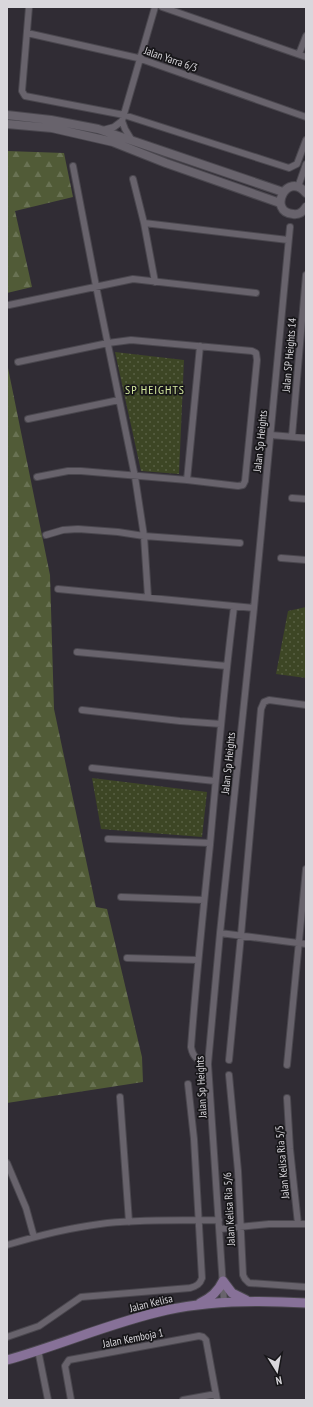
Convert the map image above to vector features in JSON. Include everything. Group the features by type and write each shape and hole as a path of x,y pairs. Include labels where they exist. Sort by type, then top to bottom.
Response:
{"main road":[{"path":"194,1305 213,1296 223,1281 232,1293 248,1301"},
{"name":"Jalan Kelisa","path":"7,1360 146,1315 194,1305 248,1301 306,1303"}],"street":[{"path":"29,7 22,91 25,96 123,118 288,168 297,164 306,140"},
{"path":"131,139 124,129 123,118 155,7"},
{"path":"162,7 306,57"},
{"name":"Jalan Yarra 6/3","path":"27,33 140,59 306,117"},
{"path":"299,54 306,36"},
{"path":"7,115 51,120 103,130 283,192"},
{"path":"103,130 114,128 123,118"},
{"path":"7,124 52,128 113,142 166,163 280,203"},
{"path":"298,187 306,164"},
{"path":"73,166 135,477 144,536 148,597"},
{"path":"133,179 144,223 154,282"},
{"path":"306,193 303,189 298,187 290,187 283,192 280,203 283,209 291,214 301,213 306,209"},
{"path":"144,223 288,240"},
{"name":"Jalan Sp Heights","path":"224,1302 208,1064 271,435 290,227"},
{"name":"Jalan SP Heights 14","path":"292,436 306,275"},
{"path":"8,305 133,279 256,293"},
{"path":"18,362 108,343 131,340 252,351 256,354 257,367 245,481 243,485 238,486 187,480 68,471 37,477"},
{"path":"187,480 200,346"},
{"path":"28,419 119,400"},
{"path":"271,435 306,438"},
{"path":"292,498 306,499"},
{"path":"46,535 63,530 78,529 118,532 144,536 240,543"},
{"path":"281,558 306,560"},
{"path":"58,590 148,597 254,608"},
{"path":"208,1064 195,1058 191,1047 215,781 234,607"},
{"path":"77,652 227,666"},
{"path":"229,1060 261,709 264,702 269,700 306,705"},
{"path":"82,710 221,724"},
{"path":"92,768 215,781"},
{"path":"108,839 210,843"},
{"path":"287,1065 306,869"},
{"path":"121,897 204,900"},
{"path":"220,933 306,944"},
{"path":"127,958 198,960"},
{"name":"Jalan Kelisa Ria 5/6","path":"229,1075 238,1171 243,1275 249,1283 306,1287"},
{"path":"7,1337 39,1326 81,1297 197,1286 200,1283 202,1278 194,1139 188,1084"},
{"path":"120,1098 129,1222"},
{"name":"Jalan Kelisa Ria 5/5","path":"287,1098 290,1149 298,1224"},
{"path":"7,1163 26,1208 34,1237"},
{"path":"7,1245 78,1227 129,1222 219,1220"},
{"path":"220,1229 240,1226 306,1224"},
{"name":"Jalan Kemboja 1","path":"71,1400 65,1366 66,1362 69,1360 199,1336 204,1337 206,1340 217,1397"},
{"path":"38,1350 48,1400"},
{"path":"183,1400 217,1397"}],"green space":[{"path":"7,151 64,153 73,197 15,211 32,287 7,293"},
{"path":"115,352 184,360 179,474 141,471"},
{"path":"7,363 50,575 54,709 96,907 107,909 142,1057 143,1082 7,1103"},
{"path":"306,607 306,678 276,674 288,611"},
{"path":"92,778 207,792 202,837 101,829"}],"district":[{"name":"SP HEIGHTS","path":"155,390"}]}
